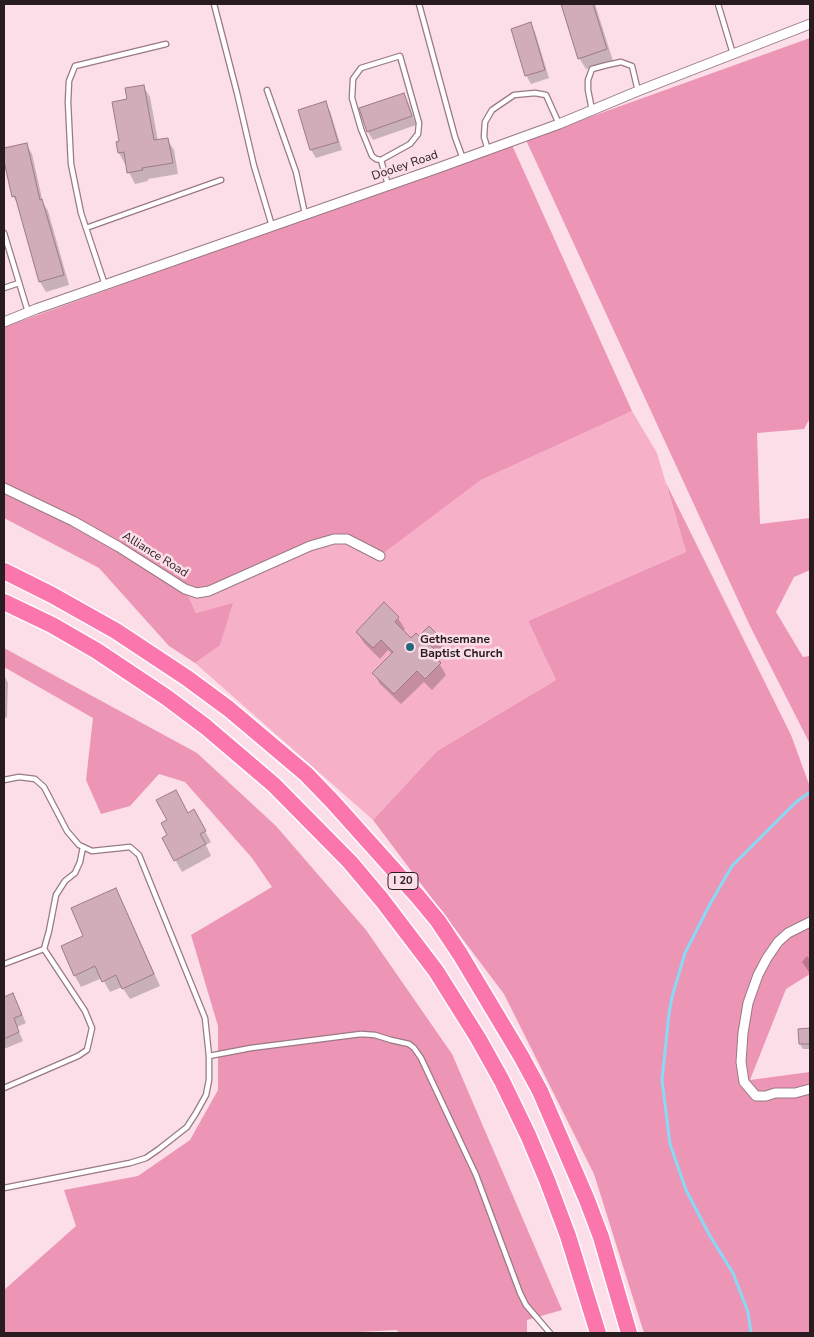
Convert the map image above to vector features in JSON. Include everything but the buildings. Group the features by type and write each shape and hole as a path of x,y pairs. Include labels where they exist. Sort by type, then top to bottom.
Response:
{"highway":[{"name":"I 20","path":"4,570 116,631 229,708 306,774 334,802 438,921 522,1056 540,1091 601,1237 629,1333"},
{"name":"I 20","path":"4,602 52,625 97,651 166,697 206,727 274,784 350,862 436,971 478,1038 502,1081 547,1180 568,1236 598,1333"}],"street":[{"name":"Dooley Road","path":"4,322 559,124 810,24"},
{"name":"Alliance Road","path":"4,488 73,521 128,552 185,588 197,593 210,591 310,546 334,538 347,539 380,556"},
{"path":"810,922 788,933 778,942 758,976 748,1003 741,1062 744,1082 756,1096 766,1096 775,1093 795,1093 810,1089"}],"lane":[{"path":"214,4 254,166 272,226"},
{"path":"419,4 450,119 463,159"},
{"path":"718,4 733,54"},
{"path":"105,285 81,213 71,164 68,102 70,81 75,66 166,44"},
{"path":"400,56 419,123 418,134 410,144 381,160 372,156 360,129 352,98 353,78 361,68 400,56"},
{"path":"592,110 588,80 592,69 621,62 632,66 638,91"},
{"path":"267,90 296,172 305,214"},
{"path":"488,150 484,137 485,122 492,110 514,95 535,93 546,95 559,124"},
{"path":"381,160 388,185"},
{"path":"86,228 220,180"},
{"path":"4,233 28,312"},
{"path":"4,288 19,283"},
{"path":"4,780 19,777 35,779 44,787 67,832 79,845 92,850 130,847 139,855 205,1018 209,1056 209,1080 206,1095 196,1113 187,1127 146,1158 130,1163 4,1188"},
{"path":"4,1088 78,1056 87,1050 92,1028 85,1011 44,949 56,895 64,881 75,873 80,862 83,847"},
{"path":"4,964 44,949"},
{"path":"209,1056 251,1048 361,1034 375,1035 409,1044 414,1048 421,1058 476,1175 520,1293 526,1305 550,1333"}],"shaded area":[{"path":"810,38 810,418 804,429 757,433 760,524 810,518 810,570 794,577 776,612 803,657 810,656 810,744 750,626 526,140"},
{"path":"512,145 632,411 481,480 380,556 334,539 209,591 185,589 196,613 233,603 220,645 195,663 169,646 99,568 4,518 4,327"},
{"path":"632,411 657,453 686,552 528,621 556,680 437,751 373,820 195,663 220,644 232,604 196,613 185,589 334,539 380,556 481,480"},
{"path":"666,483 791,735 810,787 810,974 786,989 750,1080 810,1072 810,1333 644,1333 594,1174 504,994 373,820 437,751 556,680 528,621 686,552"},
{"path":"4,648 197,753 276,826 366,930 452,1054 562,1310 527,1320 527,1333 401,1333 396,1330 341,1333 4,1333 4,1290 76,1226 64,1190 138,1176 190,1140 218,1090 218,1026 191,935 272,887 252,858 185,782 159,774 130,806 101,814 86,780 93,718 4,667"}],"waterway":[{"path":"751,1333 748,1312 733,1273 710,1236 686,1190 670,1144 662,1080 669,1014 685,953 732,866 795,803 810,792"}],"place":[{"name":"Gethsemane Baptist Church","path":"410,647"}]}
